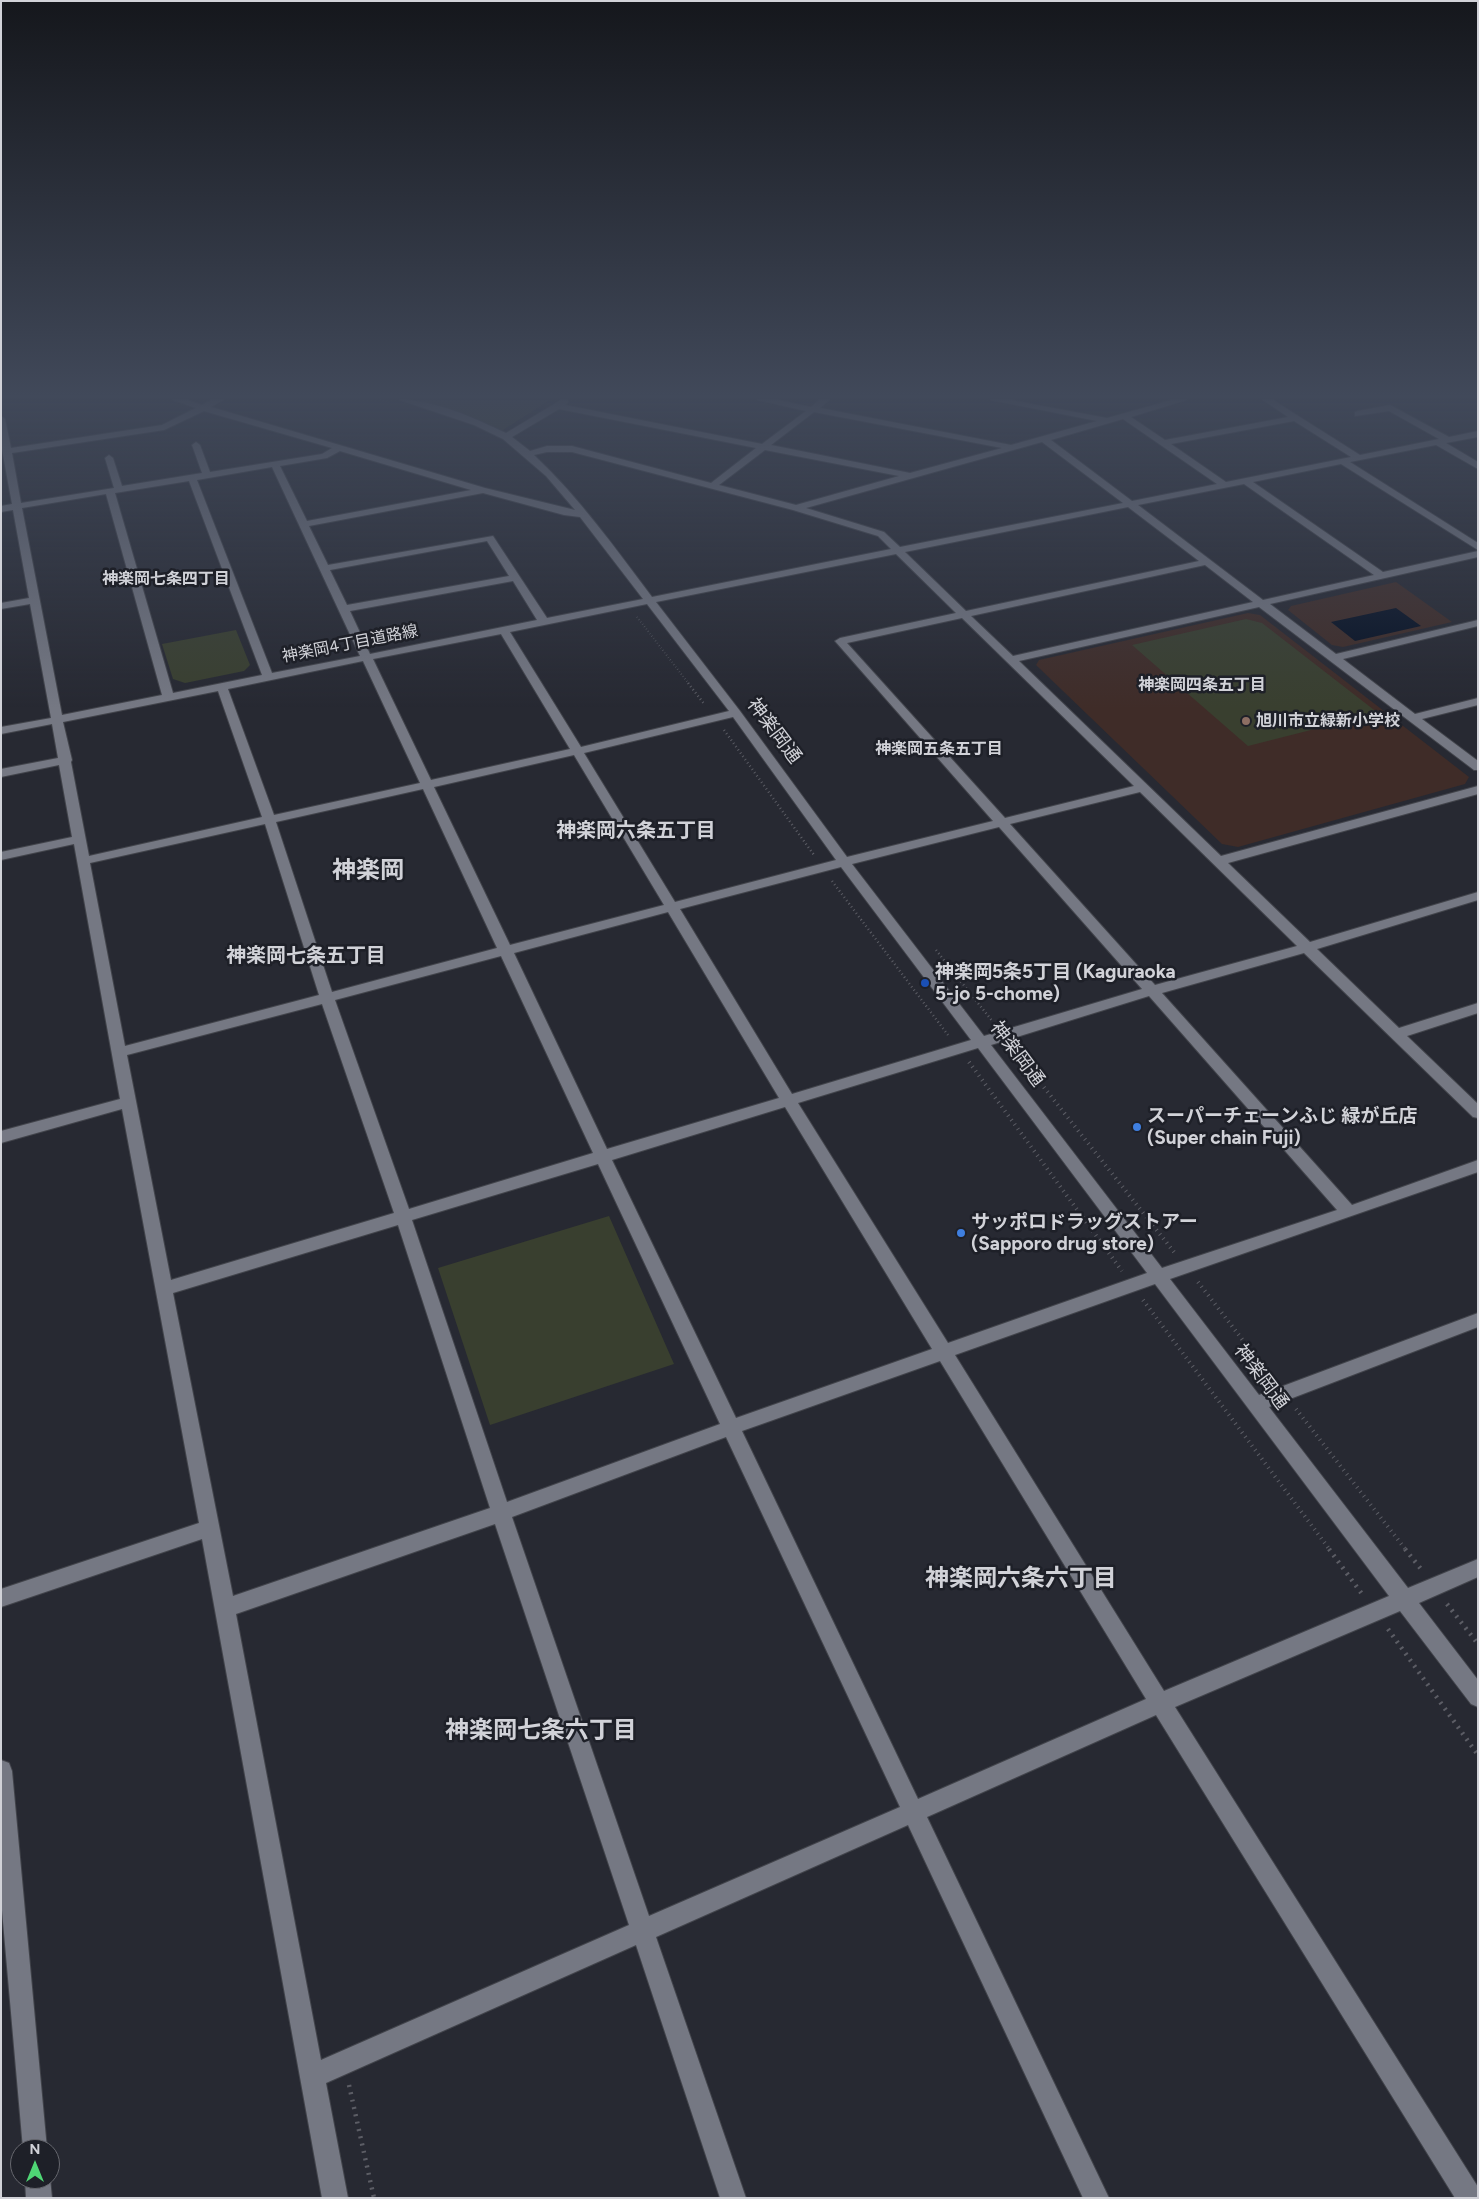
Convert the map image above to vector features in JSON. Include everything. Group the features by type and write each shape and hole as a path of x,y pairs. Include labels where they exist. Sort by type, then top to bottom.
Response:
{"street":[{"path":"16,503 335,2198"},
{"path":"1,508 38,503"},
{"path":"118,503 168,697"},
{"path":"201,503 268,678"},
{"path":"294,503 1096,2198"},
{"path":"304,524 416,503"},
{"path":"529,503 564,512 583,514"},
{"name":"神楽岡通","path":"573,503 736,713 845,863 983,1042 1478,1697"},
{"path":"775,503 873,530 881,534 1478,1113"},
{"path":"796,508 815,503"},
{"name":"神楽岡4丁目道路線","path":"1,731 1139,503"},
{"path":"1277,503 1382,576"},
{"path":"1408,503 1478,547"},
{"path":"1132,504 1478,767"},
{"path":"325,568 490,538 544,622"},
{"path":"1011,660 1478,554"},
{"path":"1207,562 840,641 1350,1212"},
{"path":"345,610 515,578"},
{"path":"1,606 35,600"},
{"path":"1335,658 1478,623"},
{"path":"504,630 578,751 670,909 788,1101 1160,1703 1470,2198"},
{"path":"222,686 269,819 327,997 404,1216 501,1513 733,2198"},
{"path":"1414,718 1478,701"},
{"path":"84,861 578,751 736,713"},
{"path":"1,773 66,760"},
{"path":"120,1052 1144,787"},
{"path":"1219,861 1478,790"},
{"path":"1,856 80,839"},
{"path":"164,1289 1151,991 1308,947 1478,896"},
{"path":"1397,1034 1478,1008"},
{"path":"1,1137 128,1102"},
{"path":"225,1608 501,1513 732,1427 1185,1266 1350,1212 1478,1166"},
{"path":"1256,1404 1478,1320"},
{"path":"1,1598 210,1528"},
{"path":"313,2076 1160,1703 1478,1568"},
{"path":"1,1771 34,2139"}],"path":[{"path":"628,605 715,718 823,869 960,1050 1375,1612 1478,1755"},
{"path":"930,942 1185,1266 1478,1644"},
{"path":"344,2063 374,2198"}],"shaded area":[{"path":"1396,582 1452,622 1343,647 1332,645 1288,610 1291,606"},
{"name":"旭川市立緑新小学校","path":"1248,613 1260,615 1469,777 1465,784 1238,847 1222,844 1036,665 1039,660"}],"green space":[{"path":"1246,619 1262,623 1378,713 1248,746 1132,645"},
{"path":"236,630 250,665 244,671 185,683 173,679 162,644"},
{"path":"609,1216 674,1364 490,1425 438,1268"}],"water":[{"path":"1396,608 1421,626 1355,641 1331,622"}],"place":[{"name":"旭川市立緑新小学校","path":"1246,721"},
{"name":"神楽岡5条5丁目 (Kaguraoka 5-jo 5-chome)","path":"925,983"},
{"name":"スーパーチェーンふじ 緑が丘店 (Super chain Fuji)","path":"1137,1127"},
{"name":"サッポロドラッグストアー (Sapporo drug store)","path":"961,1233"}],"district":[{"name":"神楽岡七条四丁目","path":"166,579"},
{"name":"神楽岡四条五丁目","path":"1202,685"},
{"name":"神楽岡五条五丁目","path":"939,749"},
{"name":"神楽岡六条五丁目","path":"636,831"},
{"name":"神楽岡","path":"368,871"},
{"name":"神楽岡七条五丁目","path":"306,956"},
{"name":"神楽岡六条六丁目","path":"1021,1579"},
{"name":"神楽岡七条六丁目","path":"541,1731"}]}
